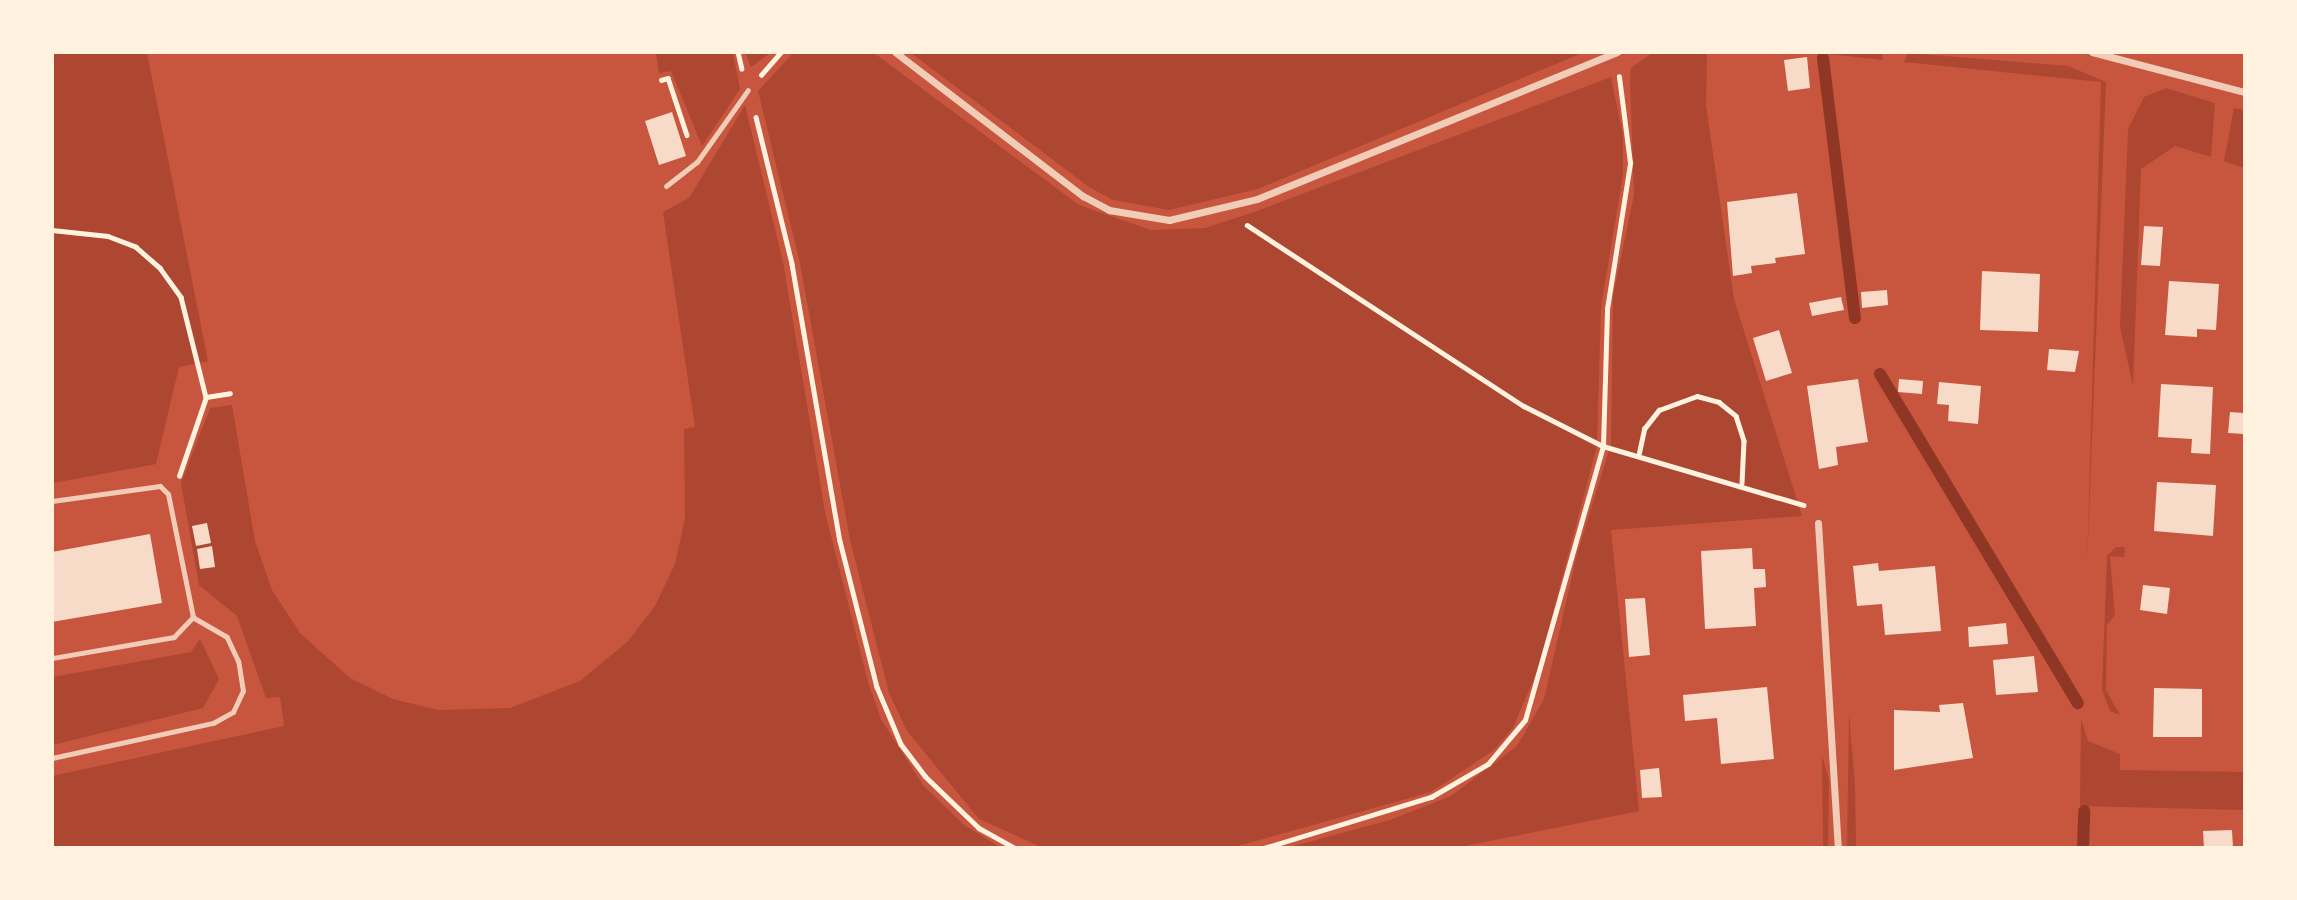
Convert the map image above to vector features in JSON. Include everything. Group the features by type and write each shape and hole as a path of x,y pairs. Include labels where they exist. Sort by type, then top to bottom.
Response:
{"street":[{"path":"895,52 1109,210 1169,220 1227,210 1614,54"},
{"path":"2092,52 2245,92"},
{"path":"1818,523 1838,848"}],"lane":[{"path":"666,186 697,162 748,90"},
{"path":"52,501 149,484 168,494 192,617 227,637 238,661 243,691 233,712 213,723 52,758"},
{"path":"52,659 174,637 192,617"}],"path":[{"path":"781,52 748,90 792,264 837,527 877,687 901,744 925,776 979,828 1014,848"},
{"path":"1264,848 1432,797 1507,744 1543,673 1570,550 1604,446 1607,309 1630,163 1623,88 1614,54"},
{"path":"661,80 668,78 697,162"},
{"path":"1227,210 1524,406 1604,446 1639,453 1797,502"},
{"path":"52,230 108,236 160,268 181,297 206,397 168,494"},
{"path":"206,397 230,393"},
{"path":"1639,453 1644,429 1659,410 1697,396 1719,402 1737,416 1744,441 1742,483"}],"shaded area":[{"path":"745,52 770,53 751,67"},
{"path":"53,53 147,53 208,361 179,367 156,464 53,483"},
{"path":"656,53 733,53 740,89 702,146 671,71 659,73"},
{"path":"793,53 874,53 1079,205 1151,230 1205,228 1257,211 1611,77 1623,136 1623,175 1601,307 1597,446 1538,669 1513,728 1494,750 1431,792 1234,847 1041,847 979,819 907,731 889,693 850,540 800,263 758,91"},
{"path":"911,53 1582,53 1258,189 1169,210 1113,200 1089,187"},
{"path":"1652,53 1707,53 1706,105 1734,299 1802,516 1611,530 1639,811 1460,847 1286,848 1390,820 1451,796 1517,746 1544,699 1577,554 1611,444 1613,296 1634,195 1631,68"},
{"path":"1819,53 1882,53 1883,60"},
{"path":"1908,53 2068,66 2106,82 2087,567 2101,82 1904,62"},
{"path":"2166,88 2215,103 2211,157 2175,146 2141,169 2133,386 2120,327 2128,129 2144,97"},
{"path":"745,105 783,262 825,512 868,682 881,719 923,785 964,825 1000,847 53,847 52,776 284,726 280,697 266,698 237,616 199,585 181,483 210,408 232,405 255,541 272,590 300,633 350,678 393,699 438,710 510,708 580,681 628,641 655,606 675,564 685,518 684,429 695,427 663,212 689,198"},
{"path":"2234,108 2244,110 2244,168 2224,161"},
{"path":"2116,547 2125,547 2124,557 2110,556 2115,615 2107,625 2106,690 2120,715 2110,711 2102,690 2107,556"},
{"path":"200,639 219,679 203,708 53,745 53,677 191,652"},
{"path":"1849,714 1855,785 1856,847 1847,847"},
{"path":"2081,719 2088,741 2120,754 2120,770 2244,772 2244,810 2080,806"},
{"path":"1822,756 1829,779 1828,847 1823,847"}],"building":[{"path":"1807,57 1810,88 1788,91 1784,60"},
{"path":"672,112 686,156 659,165 645,121"},
{"path":"1797,193 1805,254 1775,258 1776,263 1751,266 1752,273 1733,276 1727,202"},
{"path":"2144,226 2163,227 2160,266 2141,265"},
{"path":"1982,271 2040,274 2038,332 1980,330"},
{"path":"2169,281 2219,284 2216,330 2197,329 2197,337 2165,335"},
{"path":"1887,290 1888,305 1862,308 1861,292"},
{"path":"1841,297 1844,310 1812,316 1809,303"},
{"path":"1779,330 1792,373 1766,381 1753,338"},
{"path":"2049,349 2079,351 2075,372 2047,370"},
{"path":"1858,379 1868,442 1836,447 1838,465 1819,469 1807,386"},
{"path":"1899,379 1923,381 1922,394 1898,392"},
{"path":"1939,382 1981,386 1978,424 1948,421 1949,405 1937,404"},
{"path":"2161,384 2213,387 2210,454 2191,453 2192,439 2158,437"},
{"path":"2230,412 2244,413 2244,434 2228,433"},
{"path":"2157,482 2216,485 2213,536 2154,531"},
{"path":"207,523 211,543 196,546 192,526"},
{"path":"150,534 162,603 52,622 52,552"},
{"path":"212,546 215,567 200,569 197,549"},
{"path":"1752,548 1753,569 1765,569 1766,587 1754,588 1756,626 1705,629 1701,551"},
{"path":"1878,563 1879,571 1935,566 1941,631 1885,635 1882,604 1857,606 1853,566"},
{"path":"2143,585 2170,588 2167,614 2140,610"},
{"path":"1645,598 1650,655 1629,657 1625,599"},
{"path":"2006,623 2008,644 1969,647 1968,627"},
{"path":"2034,656 2038,692 1996,695 1993,660"},
{"path":"1767,687 1774,759 1721,764 1717,718 1685,721 1683,695"},
{"path":"2154,688 2202,689 2202,737 2153,737"},
{"path":"1963,703 1973,758 1894,770 1894,710 1940,712 1939,705"},
{"path":"1659,768 1662,797 1642,798 1640,770"},
{"path":"2232,830 2233,848 2204,848 2203,831"}],"waterway":[{"path":"1823,58 1855,318"},
{"path":"1880,374 2078,703"},
{"path":"2083,848 2084,811"}]}
